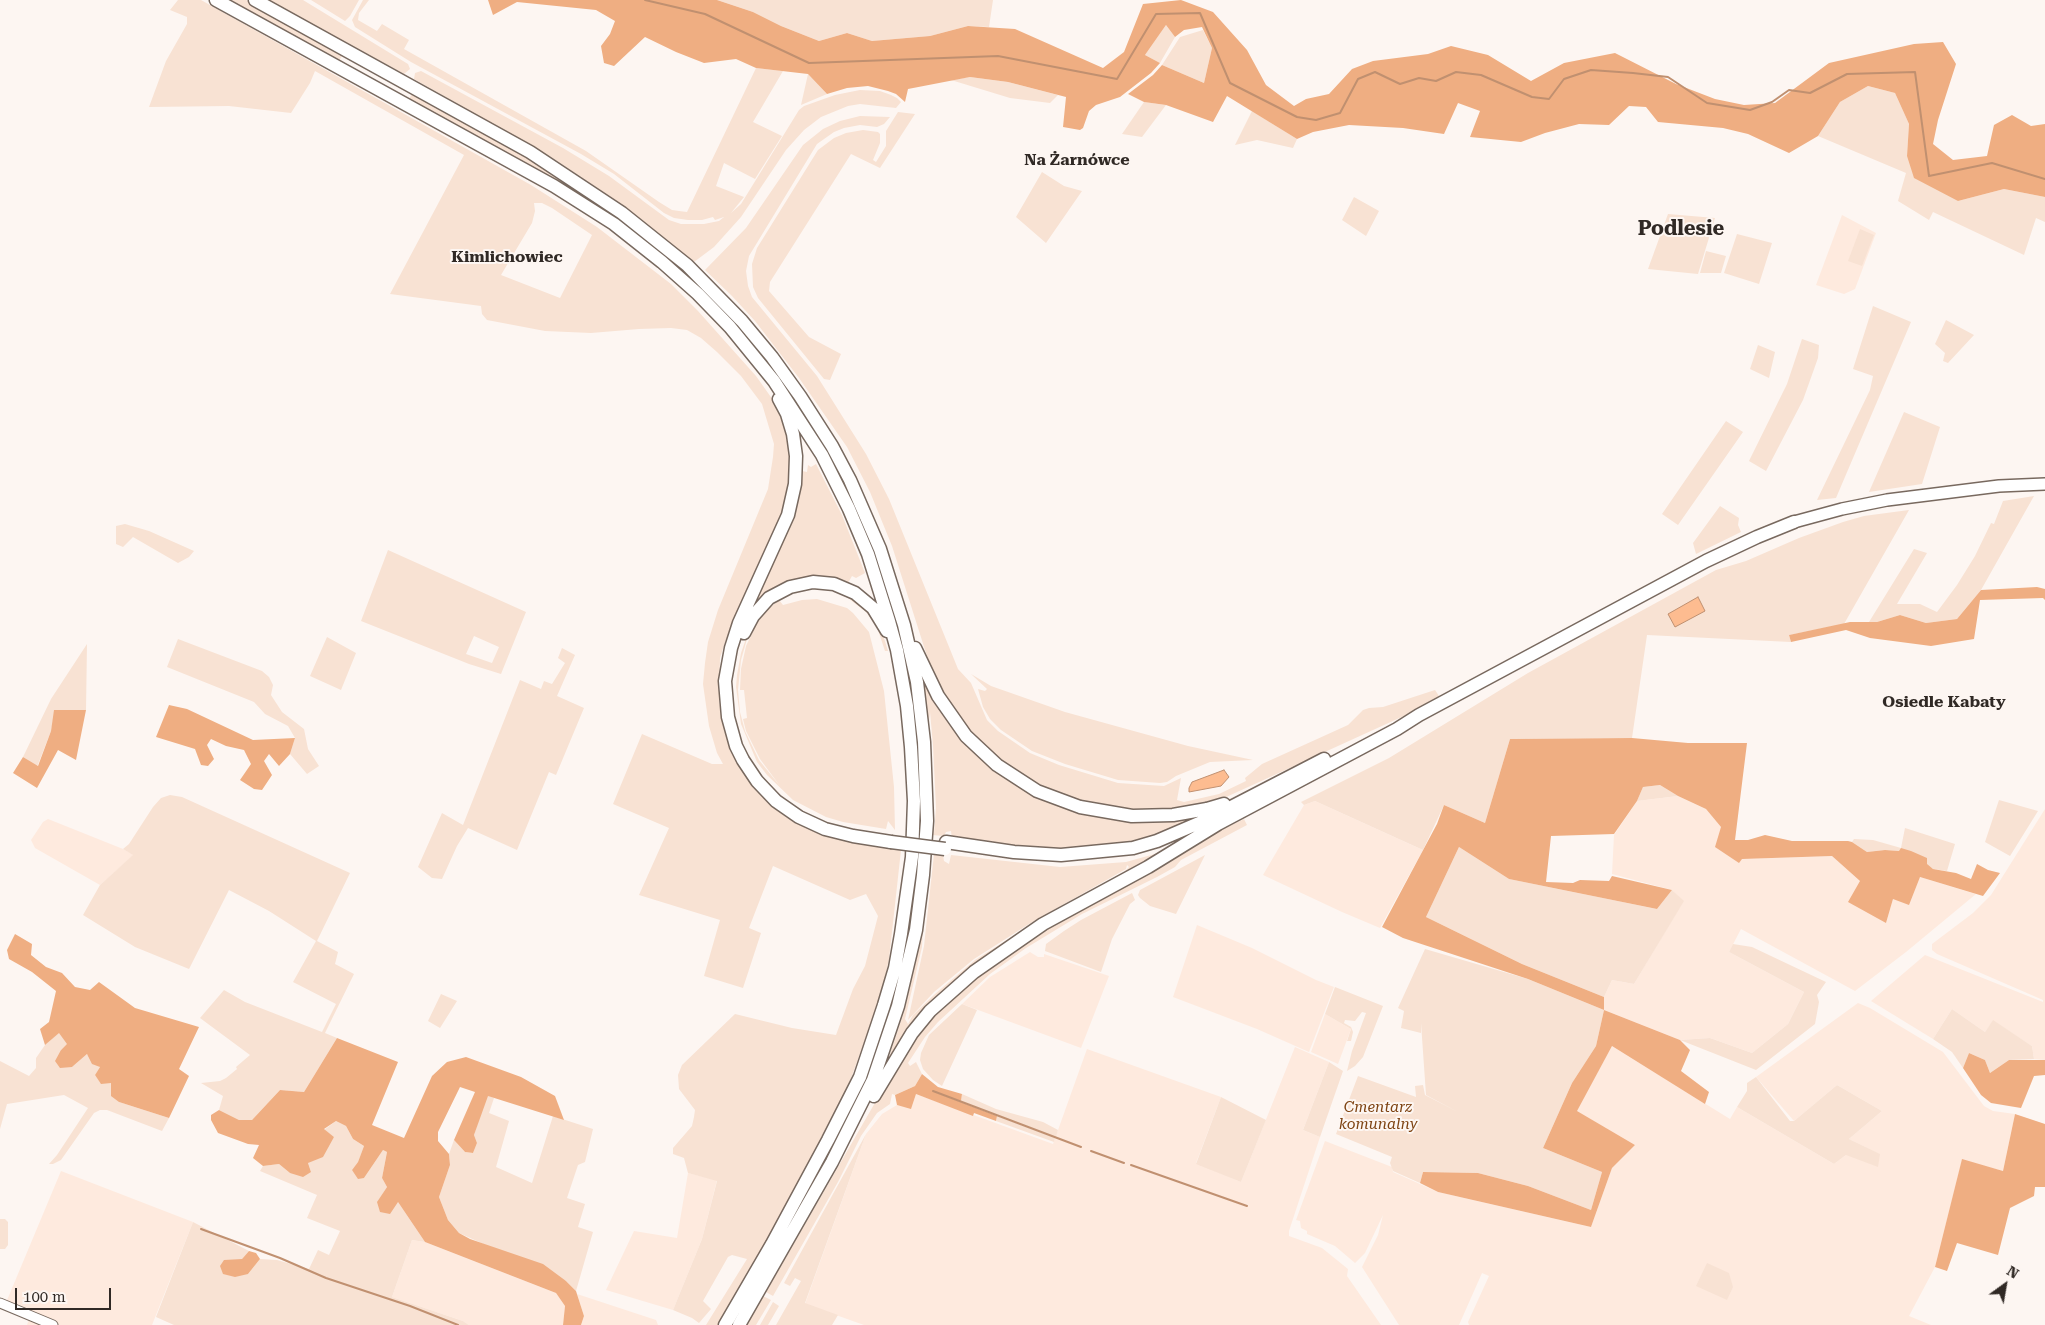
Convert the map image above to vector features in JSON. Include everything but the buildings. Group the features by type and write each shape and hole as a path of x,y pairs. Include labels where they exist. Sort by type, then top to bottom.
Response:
{"highway":[{"path":"216,0 513,162 592,209 638,242 680,277 730,327 764,368 803,424 822,455 849,508 872,564 896,650 909,726 913,774 914,819 909,890 895,968 873,1041 846,1107 772,1244 725,1325"},
{"path":"255,0 467,116 567,176 646,231 705,283 736,314 772,358 814,416 832,446 868,517 888,571 904,625 917,682 924,742 927,803 925,859 916,930 905,980 886,1046 865,1098 832,1162 739,1325"},
{"path":"764,368 783,406 790,426 796,456 795,484 788,515 739,623 730,648 725,682 726,706 736,746 750,772 765,790 789,810 825,828 853,836 891,838 1029,861 1080,863 1135,855 1159,848 1218,824"},
{"path":"832,1162 846,1143 912,1033 930,1011 951,990 997,955 1043,924 1148,867 1218,824 1397,729 1419,715 1724,552 1794,522"},
{"path":"891,838 825,821 800,809 777,792 758,769 744,745 735,717 732,680 739,646 753,616 775,594 790,587 806,583 834,584 849,589 861,597 880,617 896,650"},
{"path":"904,625 938,696 966,736 997,765 1021,782 1048,796 1094,811 1146,817 1173,815 1207,809 1266,788"},
{"path":"945,846 1061,855 1126,849 1157,841 1237,805 1266,788 1394,724 1419,715"}],"main road":[{"path":"1794,522 1842,509 1887,500 1999,486 2045,484"}],"street":[{"path":"0,1303 52,1325"}],"shaded area":[{"path":"488,0 717,0 753,12 781,26 819,41 847,33 872,41 930,36 968,26 1015,29 1103,68 1124,52 1143,4 1181,0 1213,12 1247,50 1266,85 1294,106 1306,99 1329,94 1352,69 1373,61 1428,54 1451,46 1488,55 1531,81 1564,63 1615,53 1676,84 1715,99 1744,105 1775,103 1829,63 1914,44 1943,42 1956,64 1938,120 1933,144 1953,160 1987,156 1994,125 2012,115 2031,126 2045,124 2045,197 2004,189 1958,201 1914,178 1907,156 1909,124 1895,93 1868,86 1840,102 1818,136 1789,153 1748,134 1723,128 1658,122 1646,107 1629,106 1609,125 1579,124 1521,142 1470,137 1480,111 1458,103 1444,134 1403,128 1349,125 1313,132 1297,139 1227,96 1213,122 1166,105 1144,102 1128,94 1153,75 1162,65 1204,83 1212,48 1202,27 1184,30 1175,37 1166,25 1145,55 1160,63 1151,73 1120,97 1096,105 1089,111 1083,128 1080,130 1063,127 1066,97 1008,82 970,77 908,89 905,102 896,94 868,86 847,88 827,94 808,74 756,68 736,59 704,63 645,37 614,66 604,63 601,46 610,34 615,21 596,10 517,2 493,15"},
{"path":"1842,215 1876,233 1855,289 1844,294 1816,285"},
{"path":"2037,587 2045,589 2045,600 2043,598 1980,600 1974,639 1931,646 1870,638 1846,630 1791,642 1789,635 1850,622 1877,622 1900,615 1926,623 1957,619 1981,590"},
{"path":"1698,597 1705,611 1675,627 1668,614"},
{"path":"169,705 187,709 253,740 295,738 290,754 279,766 269,754 264,761 272,775 262,790 254,789 240,780 251,764 244,750 226,746 211,739 207,745 214,759 208,766 201,765 195,749 156,737"},
{"path":"54,710 86,710 76,760 58,750 37,788 13,773 23,757 38,766 51,731"},
{"path":"1632,738 1688,743 1747,743 1735,840 1748,840 1765,835 1792,841 1848,841 1867,852 1899,851 1901,848 1911,851 1927,858 1927,864 1933,869 1956,873 1971,879 1977,864 1988,870 2000,873 1983,896 1920,877 1909,905 1893,899 1886,923 1848,902 1860,881 1832,856 1742,859 1739,863 1715,847 1721,827 1706,809 1660,785 1643,787 1637,801 1614,834 1551,836 1546,882 1609,881 1612,876 1672,890 1657,909 1509,879 1459,847 1426,917 1522,964 1604,997 1604,1010 1528,979 1403,938 1382,927 1437,824 1444,805 1485,823 1510,739"},
{"path":"1224,770 1229,777 1221,786 1189,792 1192,782"},
{"path":"1678,796 1706,809 1721,827 1742,859 1832,856 1860,881 1886,923 1893,899 1920,877 1976,894 1855,991 1741,929 1729,952 1804,992 1788,1024 1752,1053 1710,1038 1680,1040 1604,1010 1604,997 1612,980 1634,984 1683,901 1672,890 1612,874 1614,835 1637,801"},
{"path":"1315,801 1423,850 1380,928 1263,875 1304,805"},
{"path":"2045,809 2045,1060 2034,1059 2032,1046 1993,1021 1985,1032 1952,1009 1933,1039 1871,1001 1925,955 2043,1002 2043,1000 1937,954 1932,950 1932,944 1973,913 1991,895"},
{"path":"48,819 134,855 100,885 35,848 31,840 43,822"},
{"path":"1197,925 1252,948 1334,987 1309,1052 1257,1029 1173,997"},
{"path":"15,934 32,944 31,955 46,967 62,973 75,987 90,990 99,982 135,1008 199,1027 179,1069 189,1076 169,1118 119,1102 111,1096 111,1083 101,1084 95,1075 100,1067 92,1064 87,1054 72,1067 60,1068 55,1061 67,1044 59,1033 45,1045 40,1029 49,1022 56,991 32,972 9,959 7,950"},
{"path":"1030,952 1038,957 1044,957 1044,954 1109,976 1081,1048 962,1004 990,977"},
{"path":"1858,1003 1870,1008 1943,1052 1984,1106 1993,1111 2015,1114 2003,1171 1962,1160 1935,1267 1909,1316 1931,1325 1469,1325 1468,1322 1489,1276 1482,1273 1459,1325 1399,1325 1362,1267 1378,1235 1383,1215 1365,1253 1355,1263 1335,1246 1307,1234 1307,1231 1301,1228 1300,1221 1296,1220 1325,1141 1392,1167 1393,1172 1438,1192 1591,1227 1612,1168 1635,1145 1576,1111 1612,1046 1730,1119 1737,1107 1834,1164 1846,1155 1879,1154 1849,1139 1882,1111 1837,1085 1794,1121 1756,1077"},
{"path":"1604,1010 1680,1040 1690,1050 1681,1071 1709,1092 1705,1104 1612,1046 1577,1111 1635,1145 1612,1168 1591,1227 1438,1192 1420,1183 1423,1172 1478,1173 1528,1186 1591,1210 1602,1172 1543,1148 1572,1083 1596,1046"},
{"path":"1325,1014 1351,1029 1338,1064 1311,1052"},
{"path":"337,1038 398,1062 372,1125 404,1138 432,1076 447,1062 466,1057 521,1077 555,1096 564,1120 488,1096 474,1135 477,1143 473,1153 465,1152 454,1140 475,1092 460,1087 438,1132 438,1141 449,1154 450,1165 439,1197 448,1220 459,1233 470,1239 543,1264 566,1281 576,1291 584,1316 581,1325 563,1325 565,1306 556,1293 425,1242 398,1202 390,1214 380,1212 377,1202 387,1187 382,1178 387,1152 383,1150 364,1178 358,1179 352,1170 358,1162 364,1146 353,1139 346,1126 336,1121 324,1129 334,1137 323,1157 308,1163 311,1172 303,1177 290,1173 279,1164 263,1166 253,1158 259,1145 248,1144 218,1133 211,1120 211,1115 219,1110 239,1120 252,1120 280,1090 304,1092"},
{"path":"1295,1047 1329,1062 1303,1130 1320,1137 1289,1236 1322,1248 1348,1269 1347,1276 1381,1325 864,1325 805,1304 866,1134 882,1114 897,1105 911,1108 916,1094 1053,1144 1087,1049 1221,1097 1196,1163 1241,1182"},
{"path":"1969,1053 1985,1060 1990,1073 2009,1060 2045,1060 2045,1075 2034,1076 2021,1108 1991,1103 1981,1095 1963,1068"},
{"path":"922,1074 938,1087 962,1094 961,1101 932,1091 997,1116 996,1121 974,1113 973,1116 916,1094 911,1109 897,1105 895,1095 915,1086"},
{"path":"2015,1114 2045,1124 2045,1187 2035,1187 2034,1196 2010,1208 1998,1255 1957,1243 1947,1271 1935,1267 1962,1159 2003,1171"},
{"path":"61,1171 193,1222 152,1325 27,1325 30,1316 5,1305"},
{"path":"688,1173 717,1180 702,1239 673,1310 606,1290 634,1231 677,1238"},
{"path":"412,1240 425,1242 556,1293 565,1306 563,1325 469,1325 463,1321 392,1297"},
{"path":"249,1251 256,1253 260,1259 248,1274 235,1277 223,1274 220,1266 224,1260 242,1259"},
{"path":"577,1294 656,1320 658,1325 581,1325 584,1316"}],"green space":[{"path":"178,0 201,0 531,185 597,227 671,284 698,311 756,376 773,400 783,422 789,446 791,480 784,513 725,642 720,658 719,699 722,719 730,748 741,770 757,789 782,812 879,845 901,850 889,959 881,996 846,1092 796,1189 719,1325 706,1325 747,1259 732,1255 728,1257 703,1301 711,1309 699,1323 673,1310 702,1239 717,1181 688,1173 684,1158 673,1154 673,1148 692,1126 695,1110 679,1089 678,1075 682,1065 735,1014 792,1028 836,1035 853,989 865,966 878,916 866,894 850,900 773,866 749,928 761,933 743,988 704,976 720,920 639,895 669,828 613,804 642,734 712,764 723,764 717,753 709,726 703,684 705,663 708,642 718,610 768,489 774,444 762,404 741,376 717,352 701,338 687,330 671,328 639,329 591,333 545,331 487,320 482,314 481,306 390,294 464,155 315,71 310,83 291,113 229,106 149,107 166,61 187,24 187,17 170,10","holes":["534,203 542,203 592,235 560,298 501,275 532,223 535,211"]},
{"path":"224,0 246,0 343,54 339,61"},
{"path":"267,0 303,0 408,64 410,69 404,74"},
{"path":"311,0 359,0 345,21"},
{"path":"363,0 369,0 359,13 358,20 377,31 382,24 409,40 404,49 586,151 672,210 687,212 756,68 783,71 753,122 782,136 755,179 724,163 716,186 744,197 731,213 741,204 799,110 804,106 835,95 860,90 880,91 897,98 901,102 896,108 860,104 848,106 821,117 804,130 786,150 741,217 714,247 694,262 628,209 557,161 414,79 415,73 421,71 563,148 609,176 669,220 681,224 704,224 719,221 724,217 715,220 713,217 702,220 674,218 664,213 614,174 581,154 411,62 355,27 352,20"},
{"path":"717,0 993,0 989,27 968,26 930,36 872,41 847,33 819,41 781,26 753,12"},
{"path":"1166,25 1175,37 1160,63 1145,55"},
{"path":"1203,30 1212,48 1204,83 1162,65 1180,37"},
{"path":"808,74 827,94 801,105"},
{"path":"970,77 1008,82 1058,95 1050,103 1010,98 951,80"},
{"path":"1868,86 1895,93 1909,124 1907,156 1958,201 2004,189 2045,197 2045,222 2036,218 2024,255 1933,212 1929,220 1898,201 1906,173 1818,136 1840,102"},
{"path":"413,92 487,132 603,205 681,266 760,349 816,427 864,520 902,636 917,716 922,833 917,833 907,679 828,457 688,278 409,99"},
{"path":"1144,102 1166,105 1142,137 1122,134"},
{"path":"1252,111 1297,139 1293,148 1257,140 1235,145"},
{"path":"898,112 915,114 880,168 851,154 770,282 769,291 809,337 841,354 830,380 824,379 758,298 753,287 752,264 757,248 818,150 834,138 846,133 863,130 878,132 880,134 880,143 873,160 876,162 886,146 886,131"},
{"path":"860,116 890,117 884,124 877,127 860,125 844,128 834,132 817,144 749,256 746,271 748,286 752,297 817,376 866,454 889,499 958,669 971,683 987,720 998,731 1030,753 1059,765 1118,783 1164,786 1181,778 1177,800 1184,802 1219,794 1246,781 1245,778 1262,764 1348,725 1363,710 1383,707 1435,690 1441,699 1224,798 1187,809 1140,811 1099,806 1044,789 984,749 957,718 941,692 926,653 892,546 870,492 847,447 799,378 755,321 705,270 746,228 803,145 823,129 840,121"},
{"path":"1042,172 1064,186 1082,191 1046,243 1016,217"},
{"path":"1354,197 1379,211 1366,236 1342,220"},
{"path":"1668,214 1715,218 1698,274 1648,269"},
{"path":"1860,229 1874,235 1862,266 1848,261"},
{"path":"1737,234 1772,243 1759,284 1724,273"},
{"path":"1706,251 1726,256 1721,273 1700,273"},
{"path":"1873,306 1911,322 1836,498 1817,500 1870,390 1873,376 1853,369"},
{"path":"1946,320 1974,335 1948,363 1943,361 1945,353 1935,344"},
{"path":"1802,339 1819,345 1818,358 1803,400 1766,471 1749,461 1787,384"},
{"path":"1758,345 1775,352 1769,378 1750,369"},
{"path":"1904,412 1940,427 1922,484 1869,492"},
{"path":"1726,421 1743,432 1678,525 1662,514"},
{"path":"816,464 842,515 865,573 856,578 852,576 848,583 839,579 809,577 779,585 767,593 736,641 800,485 802,471 807,472 808,465 811,467"},
{"path":"2034,496 1981,590 1957,619 1926,623 1900,615 1877,622 1869,622 1914,549 1927,553 1897,604 1920,604 1937,612 1975,556 1991,523 1994,524 2003,501"},
{"path":"1720,506 1739,518 1738,525 1741,532 1696,554 1693,543"},
{"path":"1909,510 1844,624 1789,635 1791,642 1647,635 1632,738 1510,739 1485,823 1444,805 1423,850 1315,801 1304,805 1301,802 1389,758 1528,673 1716,570 1746,561 1799,538 1843,522 1864,516"},
{"path":"125,524 149,531 194,551 189,557 178,563 133,537 123,547 116,544 116,526"},
{"path":"388,550 526,612 501,674 469,664 361,621","holes":["474,636 499,647 492,663 466,654"]},
{"path":"830,587 859,600 880,625 888,651 885,651 877,627 866,612 840,592 813,588"},
{"path":"813,588 797,591 778,599 753,626 741,660 738,690 740,712 745,731 759,760 780,786 760,759 746,731 743,719 747,718 744,690 740,690 741,669 746,646 758,621 779,600 783,605 802,600 817,599 847,608 869,632 884,691 894,787 895,830 888,821 886,829 843,822 826,817 793,800 767,775 757,762 741,724 736,687 737,675 741,653 749,630 767,605 796,589"},
{"path":"327,637 356,653 341,690 310,676"},
{"path":"178,639 262,671 269,677 273,685 271,695 282,712 304,729 308,749 319,766 307,774 290,754 295,738 288,726 265,714 254,702 167,667"},
{"path":"87,644 86,710 55,711 51,731 37,767 23,757 51,699"},
{"path":"562,648 575,655 557,696 584,708 556,775 549,772 517,850 468,828 457,846 442,879 432,878 418,867 442,813 463,825 520,680 541,689 544,681 552,684 565,663 558,658"},
{"path":"920,667 974,748 1083,811 1214,810 1143,841 1065,852 952,839 951,831 946,832 944,836 932,835 933,797 934,834 936,808 933,745 930,712 929,723"},
{"path":"971,674 991,686 1065,712 1188,746 1253,760 1210,762 1176,776 1167,782 1160,783 1118,780 1065,764 1032,751 1001,730 990,719 983,707 978,689 985,691 987,689"},
{"path":"1660,785 1678,796 1637,801 1643,787"},
{"path":"170,795 182,797 350,873 317,941 338,952 335,964 354,974 325,1033 337,1038 304,1092 280,1090 252,1120 239,1120 219,1110 223,1096 201,1083 220,1081 226,1078 250,1055 200,1018 224,990 245,1002 322,1032 336,1004 293,982 316,941 269,911 229,890 189,969 135,947 83,915 100,885 133,855 123,849 129,844 153,807 161,798"},
{"path":"1999,800 2038,811 2010,856 1985,842"},
{"path":"1244,819 1247,825 1181,860 1175,867 1157,877 1082,914 1026,948 990,974 938,1022 925,1037 908,1063 910,1066 916,1062 922,1074 915,1086 895,1095 892,1094 890,1104 877,1113 861,1136 838,1182 773,1296 766,1292 914,1035 956,990 1050,925 1051,927 1209,836"},
{"path":"1905,828 1955,844 1947,871 1933,869 1899,851 1867,852 1852,842 1854,839 1873,840 1901,848"},
{"path":"1459,847 1509,879 1657,909 1672,890 1684,901 1634,984 1612,980 1604,997 1522,964 1426,917"},
{"path":"1162,852 1015,937 963,974 886,1066 904,1012 923,929 922,947 905,1019 908,1024 913,1015 975,960 1029,926 1124,872 1129,867 1127,865 1126,869 1029,924 974,959 934,992 908,1020 924,946 934,854 943,855 944,861 949,864 951,855 1060,867 1126,862"},
{"path":"1205,855 1176,914 1150,906 1138,895 1140,890"},
{"path":"1132,893 1135,900 1130,904 1112,939 1101,972 1045,951 1046,944 1064,931"},
{"path":"1733,944 1752,947 1826,982 1817,995 1819,1002 1815,1024 1756,1070 1680,1040 1710,1038 1752,1053 1788,1024 1804,992 1729,952"},
{"name":"Cmentarz komunalny","path":"1425,949 1528,979 1604,1010 1596,1046 1572,1083 1543,1148 1602,1172 1591,1210 1528,1186 1478,1173 1423,1172 1420,1183 1393,1171 1390,1163 1392,1157 1336,1134 1358,1076 1416,1097 1415,1086 1423,1085 1425,1095 1458,1112 1426,1095 1421,1023 1421,1033 1401,1028 1404,1011 1398,1008"},
{"path":"1335,987 1383,1006 1363,1057 1355,1066 1347,1071 1366,1013 1362,1012 1355,1021 1345,1020 1344,1023 1351,1027 1353,1032 1351,1041 1347,1041 1351,1029 1325,1014"},
{"path":"441,994 457,1001 440,1028 428,1021"},
{"path":"962,1004 977,1010 942,1086 933,1080 923,1069 920,1060 921,1053 929,1035"},
{"path":"1952,1009 1985,1032 1993,1020 2032,1046 2034,1059 2009,1060 1990,1073 1985,1060 1969,1053 1963,1068 1952,1052 1933,1039"},
{"path":"59,1032 68,1044 61,1050 72,1067 87,1054 100,1067 95,1075 101,1083 111,1083 119,1102 169,1118 162,1131 107,1110 100,1110 94,1113 61,1160 49,1164 88,1108 64,1095 7,1104 0,1129 0,1061 29,1076 36,1068 36,1058 45,1045"},
{"path":"1329,1062 1343,1071 1320,1137 1303,1130"},
{"path":"1756,1077 1790,1121 1794,1121 1837,1085 1882,1111 1849,1139 1880,1154 1878,1167 1846,1155 1834,1164 1737,1107 1747,1091 1747,1083"},
{"path":"962,1094 996,1109 1043,1122 1058,1130 1056,1137 961,1101"},
{"path":"487,1095 494,1098 489,1113 509,1121 496,1167 532,1183 553,1116 593,1129 585,1162 578,1165 567,1198 585,1204 578,1227 593,1232 576,1291 566,1281 459,1233 448,1220 439,1197 450,1165 449,1154 454,1140 465,1152 473,1153 477,1143 474,1135"},
{"path":"1221,1097 1266,1120 1241,1182 1196,1164"},
{"path":"997,1116 1055,1138 1054,1142 996,1121"},
{"path":"336,1121 346,1126 353,1139 364,1146 358,1162 352,1170 364,1178 383,1150 387,1152 382,1178 387,1187 378,1201 398,1202 425,1242 412,1240 392,1297 463,1321 469,1325 174,1325 156,1317 193,1222 249,1251 242,1259 248,1274 260,1259 277,1260 309,1269 318,1250 329,1255 340,1231 307,1218 317,1195 260,1171 263,1166 279,1164 290,1173 311,1172 308,1163 334,1137 324,1130"},
{"path":"866,1134 805,1303 838,1315 832,1325 776,1325 801,1281 795,1278 790,1286 784,1283"},
{"path":"0,1219 5,1219 8,1222 8,1245 5,1249 0,1249"},
{"path":"1707,1263 1729,1273 1733,1287 1727,1300 1696,1286"},
{"path":"763,1296 771,1300 756,1325 745,1325"},
{"path":"773,1302 779,1306 768,1325 760,1325"}],"waterway":[{"path":"645,0 705,14 809,63 998,56 1117,79 1156,14 1200,13 1230,83 1297,117 1316,120 1340,113 1358,79 1375,72 1400,84 1419,78 1436,81 1456,72 1481,75 1532,97 1549,99 1564,79 1591,70 1633,73 1668,77 1707,103 1750,110 1772,102 1789,90 1810,93 1847,74 1915,72 1929,176 1992,163 2045,179"},
{"path":"933,1091 1081,1147"},
{"path":"1091,1151 1124,1163"},
{"path":"1131,1165 1247,1206"},
{"path":"201,1229 280,1258 326,1278 410,1306 458,1325"}],"district":[{"name":"Na Żarnówce","path":"1077,160"},
{"name":"Podlesie","path":"1681,229"},
{"name":"Kimlichowiec","path":"507,257"},
{"name":"Osiedle Kabaty","path":"1944,702"}]}
